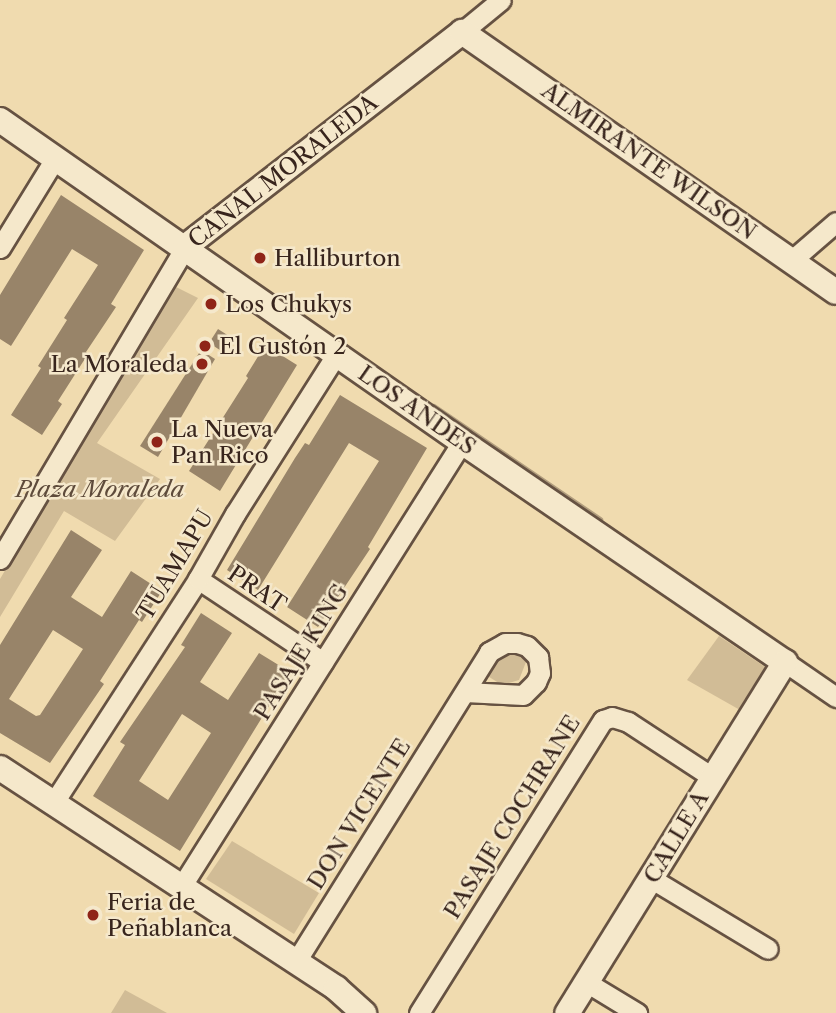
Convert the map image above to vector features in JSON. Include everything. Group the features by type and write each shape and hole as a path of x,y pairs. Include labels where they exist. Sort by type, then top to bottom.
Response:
{"street":[{"name":"CANAL MORALEDA","path":"0,559 185,247 501,0"},
{"name":"ALMIRANTE WILSON","path":"462,32 836,292"},
{"name":"LOS ANDES","path":"0,120 462,442 836,697"},
{"path":"0,248 55,157"},
{"path":"792,260 836,222"},
{"name":"TUAMAPU","path":"54,802 198,579 234,514 337,353"},
{"name":"PASAJE KING","path":"181,887 462,442"},
{"name":"PRAT","path":"198,579 323,662"},
{"name":"CALLE A","path":"567,1013 785,662"},
{"name":"DON VICENTE","path":"295,963 465,692"},
{"name":"PASAJE COCHRANE","path":"419,1013 603,720 612,717 628,722 712,777"},
{"path":"2,773 54,802 335,989 364,1013"},
{"path":"652,879 768,949"},
{"path":"586,982 637,1013"}],"green space":[{"name":"Plaza Moraleda","path":"174,286 198,298 97,443 160,479 115,541 64,511 0,617 0,579"},
{"path":"719,636 765,667 740,710 687,680"},
{"path":"516,653 526,662 519,680 502,685 486,675 500,655"},
{"path":"232,841 319,893 294,934 206,879"},
{"path":"125,990 167,1013 111,1013"}],"building":[{"path":"61,195 144,250 111,304 116,307 86,352 88,354 58,401 62,404 42,435 11,415 41,368 38,366 67,320 64,318 98,265 72,249 11,346 0,339 0,295"},
{"path":"218,329 232,338 223,352 209,343"},
{"path":"265,345 297,365 220,491 189,471 248,378 246,376"},
{"path":"201,350 215,359 158,457 140,446"},
{"path":"340,395 427,448 368,547 370,549 318,627 287,607 379,461 349,443 258,590 227,570 295,458 305,443 309,445"},
{"path":"71,530 102,550 71,597 102,617 131,571 162,591 142,622 139,620 100,681 104,684 50,763 0,733 0,645","holes":["53,630 83,649 40,715 36,716 9,699"]},
{"path":"201,613 232,633 200,682 228,700 259,653 290,672 180,851 93,796 125,745 120,742 185,647 181,645","holes":["182,714 211,733 168,800 139,781"]}],"waterway":[{"path":"434,407 600,520"}],"place":[{"name":"Halliburton","path":"260,258"},
{"name":"Los Chukys","path":"211,304"},
{"name":"El Gustón 2","path":"205,346"},
{"name":"La Moraleda","path":"202,364"},
{"name":"La Nueva Pan Rico","path":"157,442"},
{"name":"Feria de Peñablanca","path":"93,915"}]}
